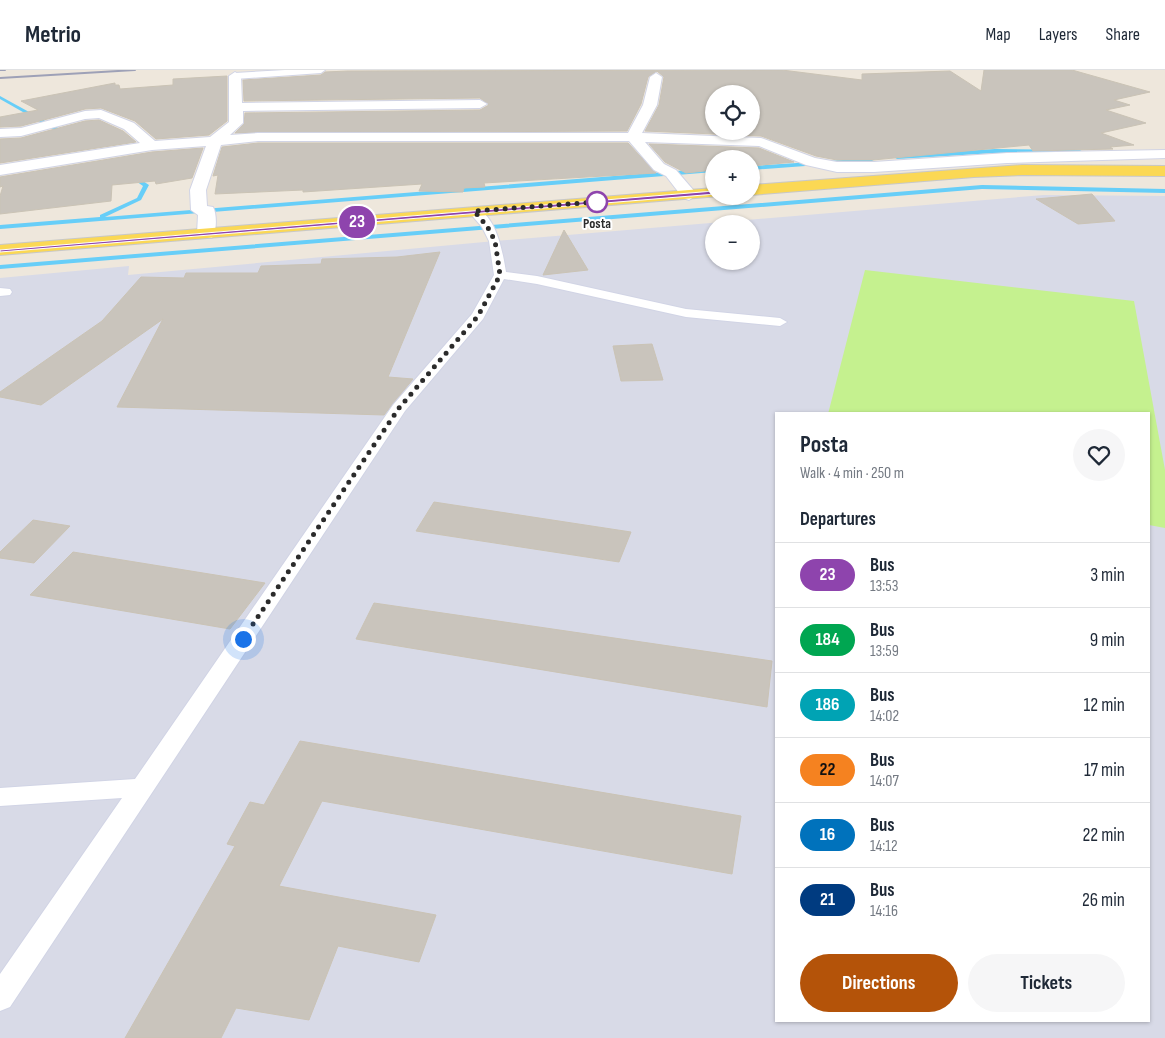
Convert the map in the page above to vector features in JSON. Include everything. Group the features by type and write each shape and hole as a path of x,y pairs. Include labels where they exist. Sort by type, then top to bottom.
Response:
{"main road":[{"path":"760,189 1022,170 1165,171"},
{"path":"913,177 1007,177 1165,182"},
{"path":"0,250 705,194"}],"street":[{"path":"206,234 208,211 199,210 198,190 215,140 236,123 234,76"},
{"path":"633,137 650,105 656,77"},
{"path":"235,107 480,104"},
{"path":"0,133 21,132 85,115 101,114 128,126 152,146"},
{"path":"0,170 152,146 258,137 633,137 761,142 811,162 837,167 874,167 1007,158 1165,154"},
{"path":"633,137 659,167 671,174 689,195"},
{"path":"1007,158 1022,170"}],"lane":[{"path":"234,76 320,70"},
{"path":"0,998 399,408 478,316 500,275 495,241 487,226 474,211"},
{"path":"500,275 537,280 686,313 780,322"},
{"path":"0,797 142,788"}],"shaded area":[{"path":"1044,195 1165,196 1165,1038 0,1038 0,278 129,266 128,275 705,223 705,270 760,270 760,219"}],"green space":[{"path":"865,270 1134,301 1165,470 1165,528 1150,525 1150,412 829,412"}],"building":[{"path":"782,70 862,80 862,74 950,71 981,91 984,70 1072,70 1150,92 1114,100 1130,105 1106,110 1146,123 1101,133 1134,145 1110,147 1113,149 1033,151 1029,145 873,160 837,160 816,156 760,136 760,85 705,85 705,134 645,131 659,105 664,77 657,71 648,77 641,104 627,131 235,133 244,124 245,113 480,110 489,105 480,98 244,101 243,80 321,75 325,72"},
{"path":"227,76 227,121 209,135 156,139 135,121 101,108 85,109 21,126 0,127 0,117 38,110 21,101 115,83 115,85 119,85 120,89 173,85 173,79"},
{"path":"99,120 123,131 136,142 0,163 0,139 21,138 85,121"},
{"path":"258,143 628,143 656,173 484,183 485,187 464,188 463,192 419,191 422,184 303,192 303,190 215,194 218,175 213,176 222,147"},
{"path":"649,144 759,148 794,162 760,165 760,150 705,150 705,171 686,173 665,162"},
{"path":"203,148 192,178 156,184 155,181 112,185 111,201 0,214 0,196 3,186 0,187 0,177 152,152"},
{"path":"1092,194 1115,221 1078,224 1036,199"},
{"path":"564,230 588,270 543,275"},
{"path":"440,252 388,377 413,379 384,415 117,407 163,319 41,405 0,397 0,392 102,321 141,277 184,278 186,273 258,273 261,266 321,264 322,259 397,257"},
{"path":"652,344 663,380 621,381 613,346"},
{"path":"434,502 631,532 619,562 416,531"},
{"path":"33,520 70,526 34,563 0,558 0,552"},
{"path":"73,552 265,583 230,629 30,595"},
{"path":"374,603 772,661 767,707 356,639"},
{"path":"300,741 741,816 732,874 322,801 279,886 436,915 419,962 338,946 309,1020 236,1008 221,1038 125,1038 235,846 227,844 250,802 264,805"}],"waterway":[{"path":"0,97 67,135"},
{"path":"897,157 995,151 1080,152"},
{"path":"760,167 872,159"},
{"path":"0,227 705,171"},
{"path":"102,216 139,199 146,185 132,176"},
{"path":"0,267 982,187 1165,191"}],"railway":[{"path":"0,70 5,70"},
{"path":"0,78 135,70"}],"bus line":[{"name":"23","path":"0,250 705,194"}],"place":[{"name":"Posta","path":"597,202"}],"route":[{"path":"243,639 399,408 478,316 500,275 495,241 487,226 474,211 597,202"}]}
